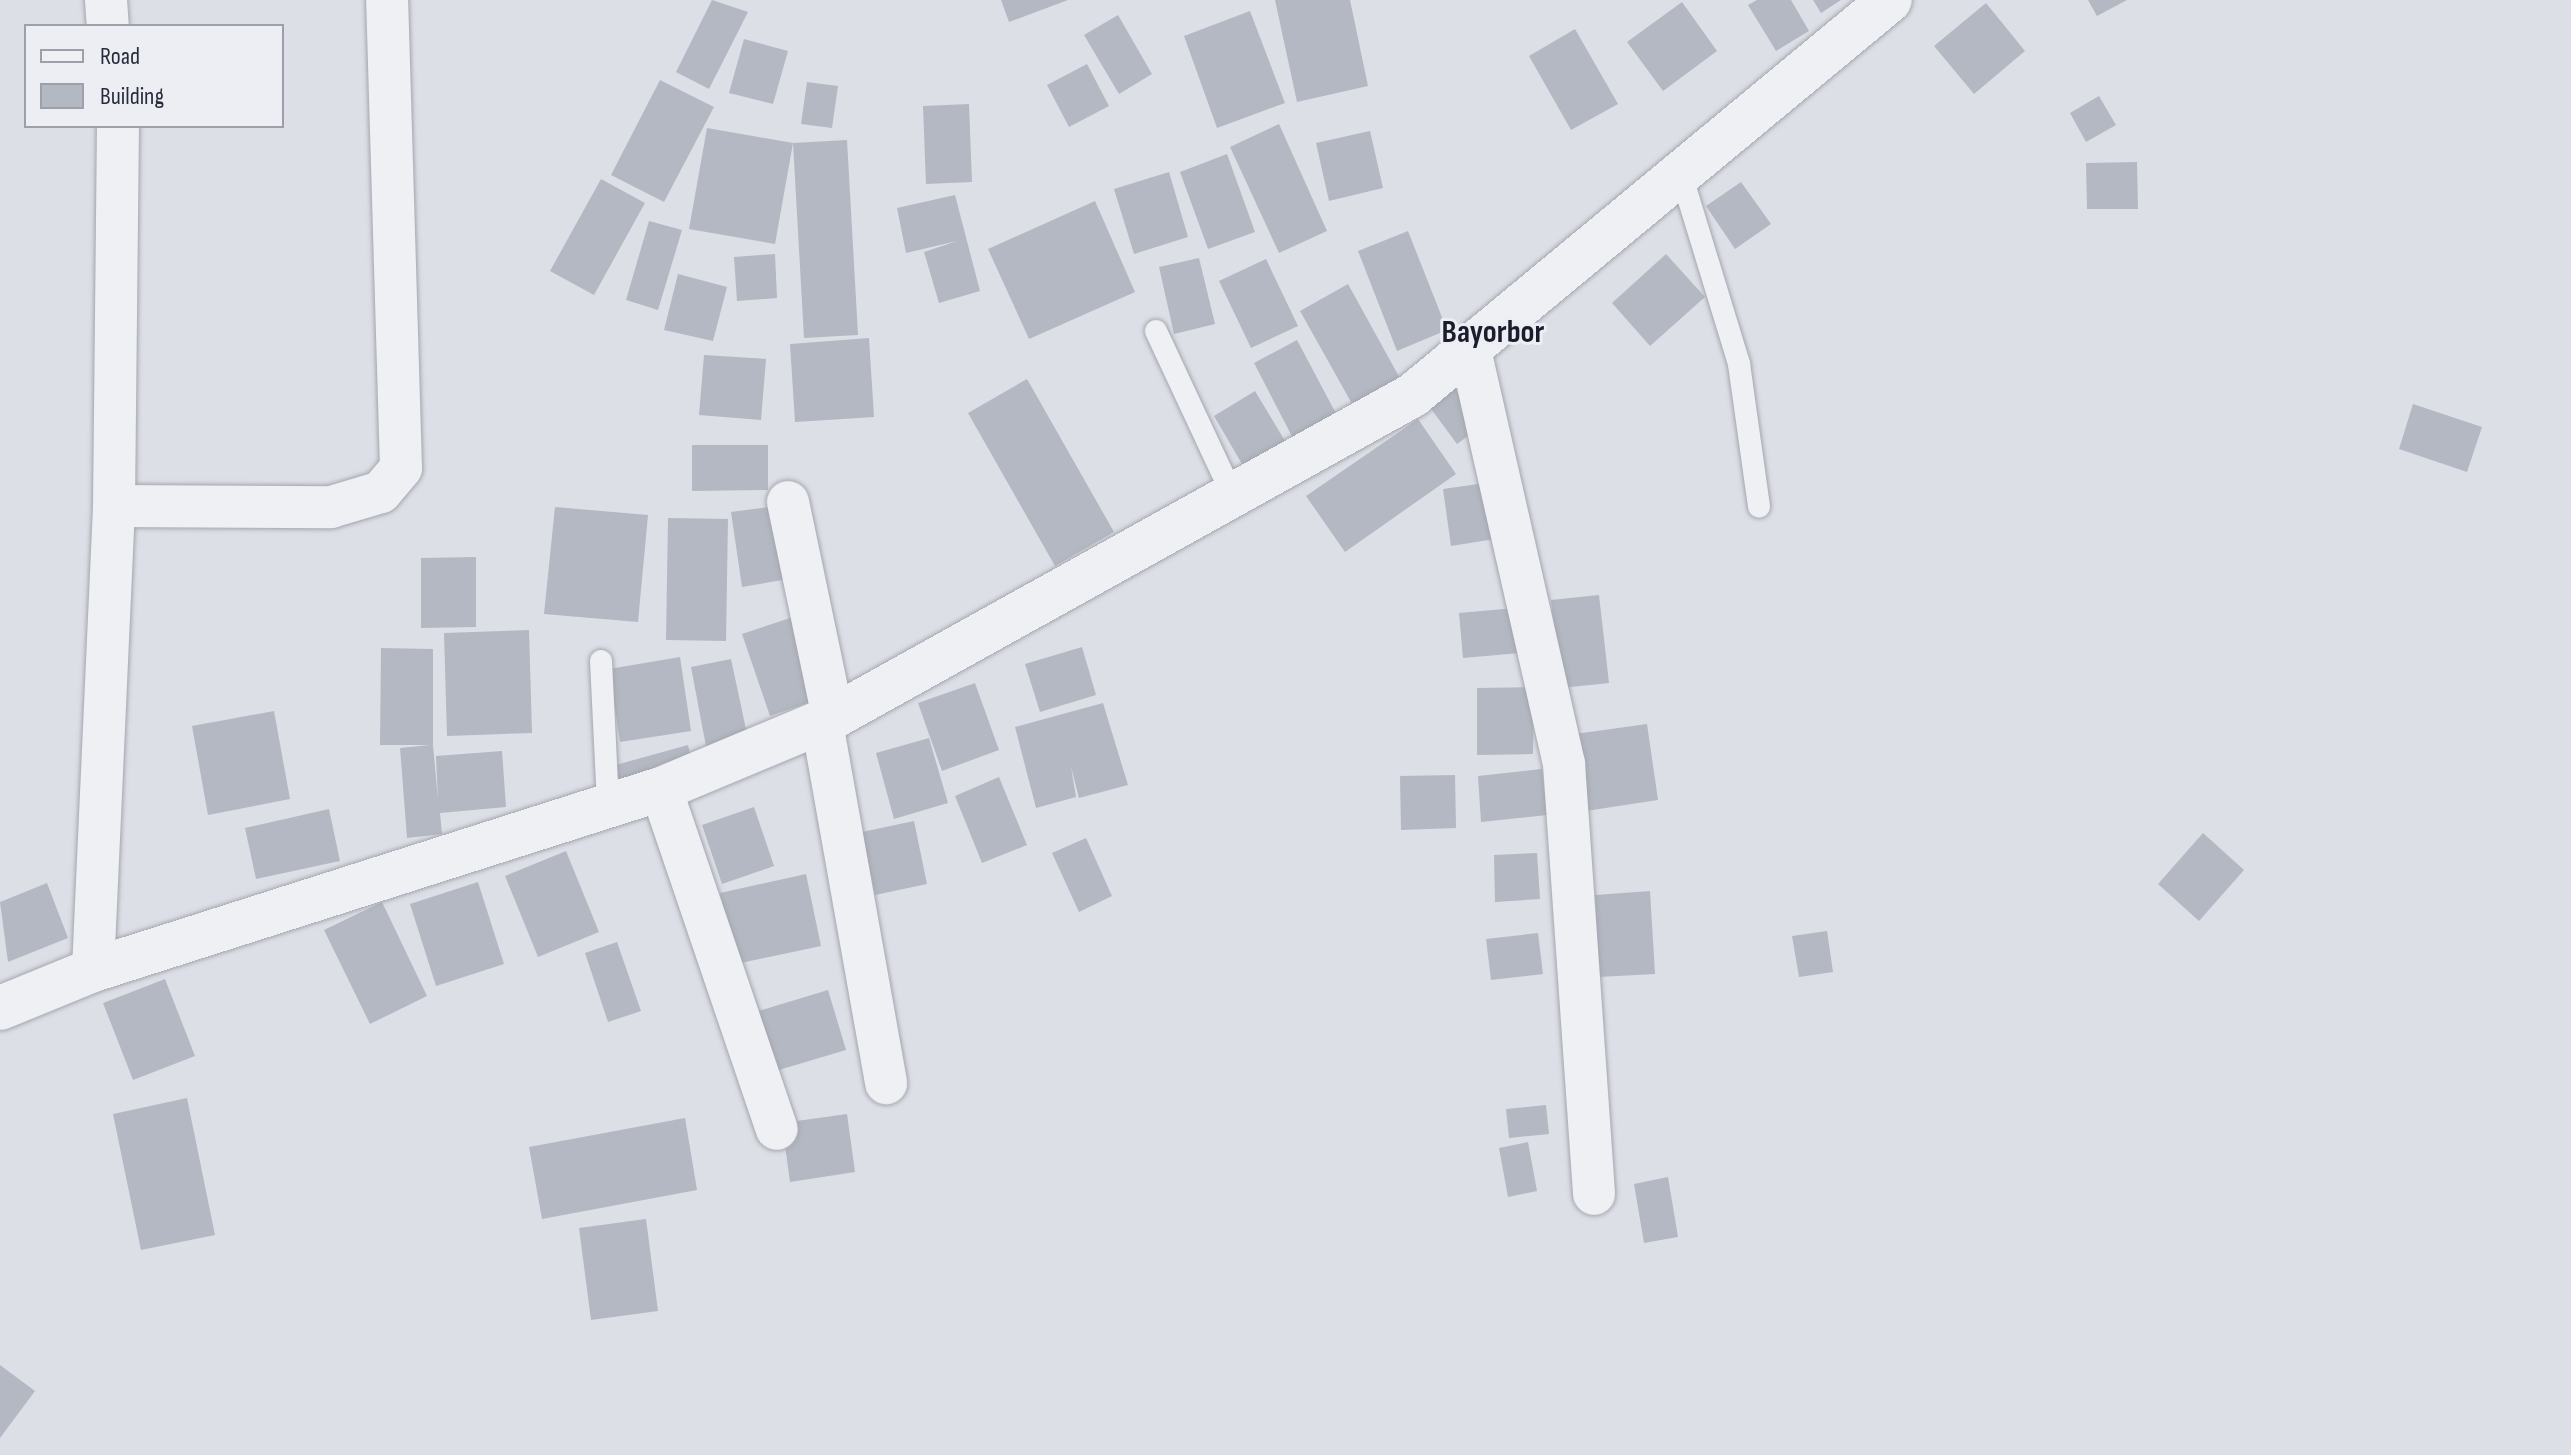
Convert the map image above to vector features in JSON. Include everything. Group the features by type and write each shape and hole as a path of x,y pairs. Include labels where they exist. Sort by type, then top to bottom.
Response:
{"street":[{"path":"106,0 108,24"},
{"path":"114,506 331,507 381,492 401,468 387,0"},
{"path":"0,1008 93,970 661,789 828,720 1413,395 1890,0"},
{"path":"93,970 114,506 118,128"},
{"path":"1470,350 1564,764 1594,1194"},
{"path":"788,502 828,720 886,1083"},
{"path":"661,789 777,1129"}],"lane":[{"path":"1681,174 1739,364 1759,507"},
{"path":"1156,331 1233,496"},
{"path":"601,661 608,806"}],"building":[{"path":"712,0 748,12 709,89 676,72"},
{"path":"1001,0 1068,0 1009,22"},
{"path":"1275,0 1350,0 1368,86 1297,102"},
{"path":"1757,0 1791,0 1809,31 1776,51 1748,5"},
{"path":"1813,0 1841,0 1821,13"},
{"path":"2088,0 2127,0 2097,16"},
{"path":"1682,2 1717,51 1663,91 1627,42"},
{"path":"1986,3 2025,51 1974,94 1934,46"},
{"path":"1250,11 1285,103 1217,128 1184,36"},
{"path":"1118,15 1152,74 1119,94 1084,35"},
{"path":"1575,29 1618,104 1571,130 1529,56"},
{"path":"744,39 788,51 773,104 729,93"},
{"path":"1087,64 1109,106 1069,127 1047,85"},
{"path":"660,80 714,107 664,202 611,175"},
{"path":"807,82 838,86 832,128 801,124"},
{"path":"2099,96 2116,125 2086,142 2070,113"},
{"path":"969,104 972,182 926,184 923,106"},
{"path":"1279,124 1327,231 1279,253 1230,147"},
{"path":"707,128 793,143 775,244 689,229"},
{"path":"1370,131 1383,188 1329,201 1316,143"},
{"path":"847,140 858,335 804,338 793,143"},
{"path":"1227,154 1255,232 1208,249 1180,172"},
{"path":"2137,162 2138,209 2087,209 2086,163"},
{"path":"1169,172 1188,237 1134,254 1114,189"},
{"path":"601,179 645,203 594,295 550,271"},
{"path":"1741,182 1771,224 1735,249 1706,206"},
{"path":"955,195 980,291 939,303 924,252 957,241 906,253 897,208"},
{"path":"1095,201 1135,292 1029,339 988,249"},
{"path":"649,221 682,230 658,310 626,300"},
{"path":"1408,231 1447,330 1397,351 1358,251"},
{"path":"775,254 777,298 737,301 734,257"},
{"path":"1666,254 1705,297 1650,346 1612,303"},
{"path":"1199,258 1215,324 1174,334 1159,267"},
{"path":"1266,259 1298,326 1251,348 1219,281"},
{"path":"678,274 727,287 713,341 664,330"},
{"path":"1348,284 1407,391 1360,418 1300,311"},
{"path":"869,338 874,417 795,422 790,344"},
{"path":"1297,340 1341,423 1297,446 1254,363"},
{"path":"704,355 766,359 761,420 699,415"},
{"path":"1027,379 1114,532 1055,566 968,413"},
{"path":"1451,383 1482,426 1457,444 1426,402"},
{"path":"1255,391 1291,451 1249,476 1214,416"},
{"path":"2413,404 2482,427 2467,472 2399,449"},
{"path":"1418,419 1456,474 1345,552 1306,496"},
{"path":"692,445 768,445 768,490 692,491"},
{"path":"1492,482 1501,538 1451,546 1443,489"},
{"path":"777,506 788,579 742,587 731,512"},
{"path":"555,507 648,515 638,622 544,614"},
{"path":"668,518 728,519 726,641 666,640"},
{"path":"476,557 476,627 421,628 421,558"},
{"path":"1599,595 1609,683 1561,688 1551,600"},
{"path":"1527,607 1531,652 1463,658 1459,613"},
{"path":"796,616 824,697 770,716 742,634"},
{"path":"529,630 532,733 447,736 444,633"},
{"path":"1082,647 1096,695 1040,712 1025,664"},
{"path":"381,648 433,649 433,745 438,800 436,756 502,751 506,807 440,813 442,834 407,838 400,748 430,745 380,745"},
{"path":"680,657 691,731 620,742 609,669"},
{"path":"731,659 750,748 708,757 691,667"},
{"path":"975,683 999,750 942,771 918,703"},
{"path":"1534,687 1533,754 1477,755 1477,688"},
{"path":"1103,703 1128,785 1079,798 1071,767 1076,797 1036,808 1015,727"},
{"path":"274,711 290,799 208,815 192,726"},
{"path":"1647,724 1658,800 1586,811 1575,734"},
{"path":"929,738 948,803 894,819 876,753"},
{"path":"688,745 695,772 619,793 612,766"},
{"path":"1542,769 1547,815 1481,822 1478,776"},
{"path":"1455,775 1456,828 1401,830 1400,776"},
{"path":"999,777 1027,845 982,863 955,796"},
{"path":"754,807 774,866 722,884 702,825"},
{"path":"329,809 340,861 256,879 245,828"},
{"path":"914,821 927,884 875,895 862,832"},
{"path":"2203,833 2244,870 2199,921 2158,884"},
{"path":"1086,838 1112,896 1079,912 1052,853"},
{"path":"566,851 599,932 538,957 505,876"},
{"path":"1537,853 1540,899 1495,902 1494,855"},
{"path":"806,874 821,946 736,964 720,893"},
{"path":"478,882 504,964 436,986 410,904"},
{"path":"47,883 68,938 8,962 0,902"},
{"path":"1650,891 1655,974 1599,977 1595,895"},
{"path":"382,902 427,996 370,1024 324,930"},
{"path":"1827,931 1833,972 1799,977 1792,936"},
{"path":"1538,933 1543,974 1491,980 1486,939"},
{"path":"617,942 641,1011 608,1022 585,953"},
{"path":"165,979 195,1056 133,1080 103,1003"},
{"path":"828,990 846,1050 762,1075 745,1015"},
{"path":"187,1098 215,1235 141,1250 113,1114"},
{"path":"1546,1105 1549,1134 1509,1138 1506,1109"},
{"path":"847,1114 855,1172 790,1182 782,1123"},
{"path":"685,1118 697,1190 542,1219 529,1147"},
{"path":"1528,1142 1537,1191 1508,1197 1499,1148"},
{"path":"1668,1177 1678,1237 1644,1243 1634,1184"},
{"path":"646,1219 658,1311 591,1320 579,1228"},
{"path":"0,1365 35,1391 0,1438"}],"district":[{"name":"Bayorbor","path":"1493,333"}]}
